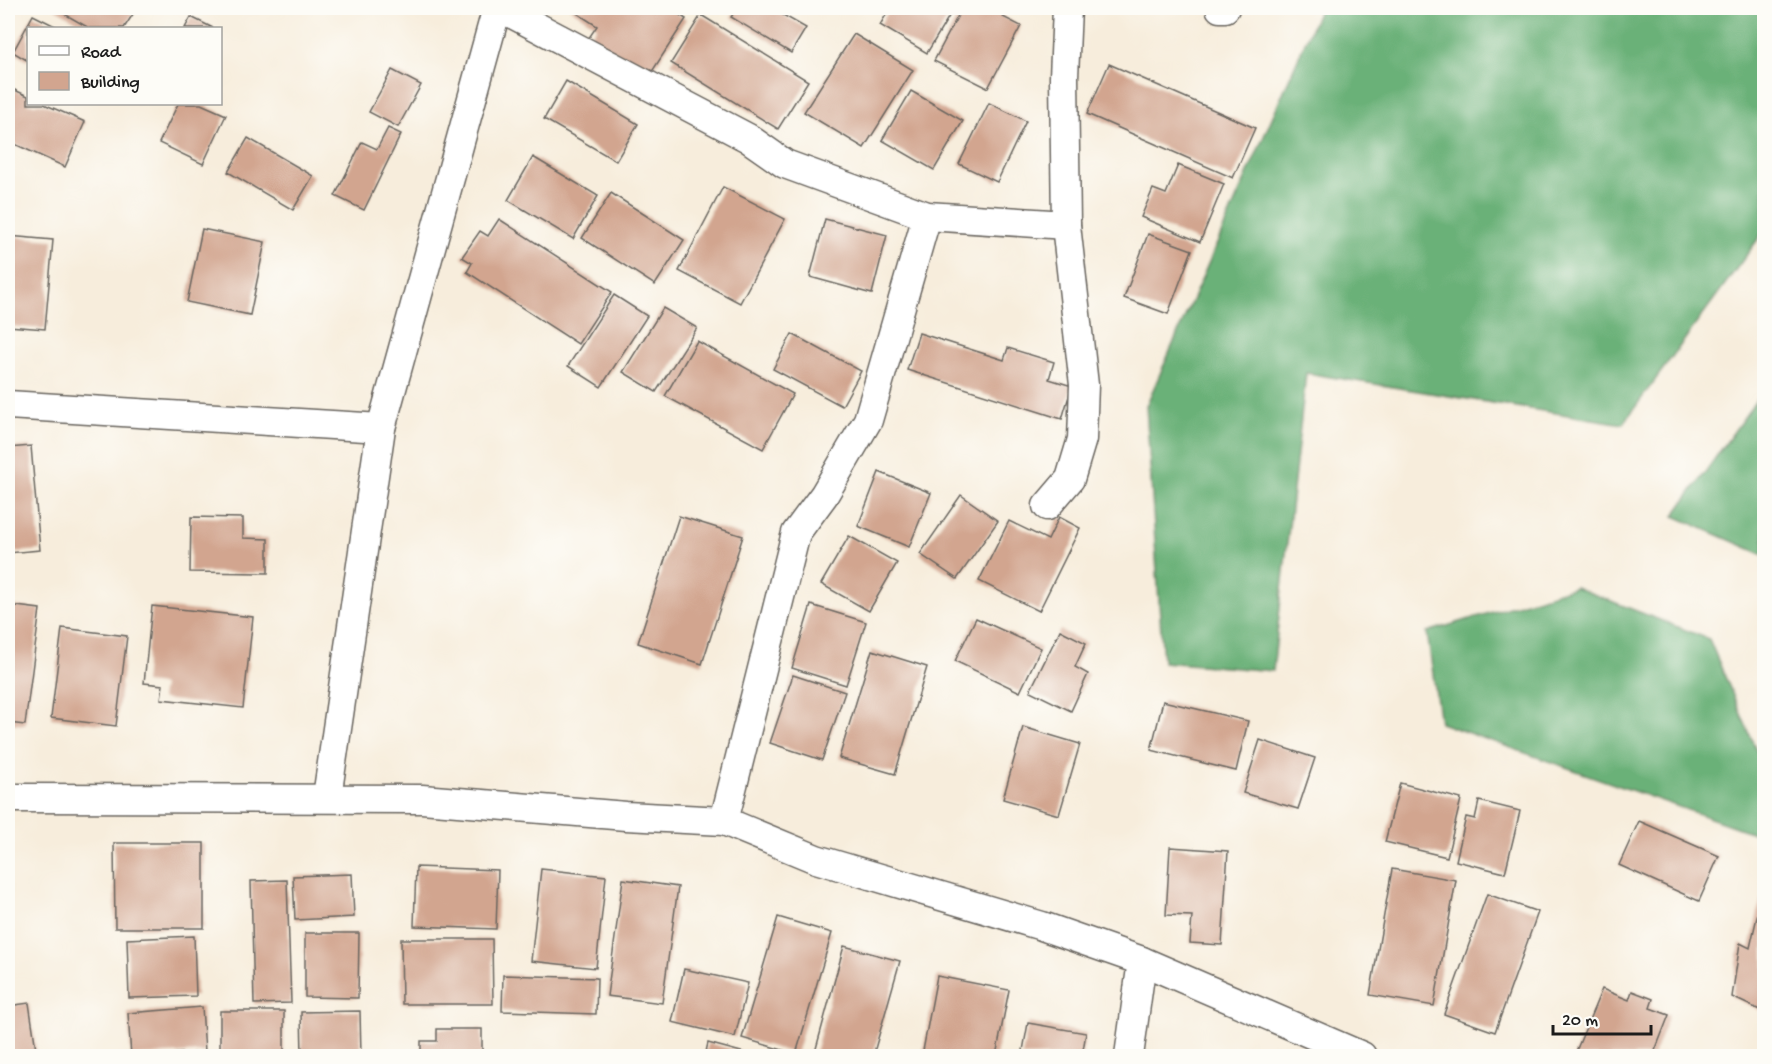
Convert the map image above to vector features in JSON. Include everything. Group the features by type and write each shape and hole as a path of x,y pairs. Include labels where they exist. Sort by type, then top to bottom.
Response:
{"street":[{"path":"327,797 381,428 499,8 748,138 785,164 927,216 1066,225"},
{"path":"1047,506 1070,479 1082,439 1084,385 1066,225 1064,77 1067,8"},
{"path":"1220,8 1225,8"},
{"path":"724,821 796,532 824,495 868,420 927,216"},
{"path":"8,405 381,428"},
{"path":"8,798 422,799 626,816 724,821 816,859 1042,926 1142,961 1362,1056"},
{"path":"1129,1056 1142,961"}],"green space":[{"path":"1320,8 1764,8 1764,231 1623,424 1306,373 1273,671 1163,662 1146,406"},
{"path":"1764,389 1764,555 1674,516"},
{"path":"1575,587 1709,639 1764,768 1764,837 1440,723 1427,632"}],"building":[{"path":"54,8 137,8 125,27 87,27"},
{"path":"569,8 669,8 686,19 644,84 584,45 597,26"},
{"path":"737,8 771,8 806,28 791,53 731,17"},
{"path":"890,8 954,8 927,53 880,25"},
{"path":"962,8 1007,8 1003,17 1021,26 988,88 934,61"},
{"path":"33,15 57,27 27,27 27,60 13,52"},
{"path":"701,15 808,81 778,129 671,63"},
{"path":"191,17 211,27 186,27"},
{"path":"854,34 913,70 864,148 804,112"},
{"path":"1109,64 1255,128 1233,178 1087,114"},
{"path":"392,70 421,85 398,127 369,112"},
{"path":"566,81 638,124 616,161 544,119"},
{"path":"8,87 27,96 27,105 46,105 85,122 65,167 8,141"},
{"path":"911,91 963,121 934,170 882,140"},
{"path":"989,103 1026,121 997,182 959,164"},
{"path":"178,105 203,105 226,115 203,164 159,143"},
{"path":"388,128 401,134 364,210 335,196 362,142 377,149"},
{"path":"248,138 313,176 293,210 228,172"},
{"path":"533,157 598,196 573,239 508,200"},
{"path":"1178,165 1224,184 1200,242 1141,217 1153,189 1166,194"},
{"path":"723,187 785,219 740,303 679,271"},
{"path":"611,193 684,240 655,285 582,238"},
{"path":"499,219 612,292 578,344 467,272 472,263 462,257 480,231 488,236"},
{"path":"825,219 887,235 872,294 810,277"},
{"path":"202,229 265,242 250,315 187,302"},
{"path":"1148,234 1192,250 1168,314 1124,298"},
{"path":"8,236 53,240 45,329 8,326"},
{"path":"614,295 647,316 601,387 568,366"},
{"path":"663,308 697,328 656,392 623,372"},
{"path":"919,333 1004,360 1008,348 1054,362 1049,379 1072,386 1062,419 907,370"},
{"path":"792,334 861,371 842,406 773,369"},
{"path":"697,341 793,394 763,449 665,396"},
{"path":"31,446 40,550 8,553 8,448"},
{"path":"879,472 931,493 909,547 858,526"},
{"path":"961,495 998,521 957,579 920,554"},
{"path":"679,516 743,536 702,664 638,643"},
{"path":"191,517 243,518 243,538 268,539 268,573 190,572"},
{"path":"1059,517 1080,528 1039,611 979,581 1009,521 1048,540"},
{"path":"849,536 897,563 869,611 821,584"},
{"path":"8,605 40,609 25,725 8,723"},
{"path":"811,605 866,622 846,685 792,668"},
{"path":"152,606 253,617 243,708 161,699 163,685 144,683"},
{"path":"976,618 1041,648 1020,692 955,661"},
{"path":"62,628 127,636 116,726 51,718"},
{"path":"1060,630 1086,643 1075,667 1088,674 1071,711 1030,691"},
{"path":"872,650 927,667 895,774 839,758"},
{"path":"793,675 845,692 822,760 770,743"},
{"path":"1163,701 1248,721 1236,771 1151,750"},
{"path":"1023,727 1080,744 1059,815 1003,799"},
{"path":"1260,740 1315,758 1298,809 1243,793"},
{"path":"1400,783 1461,799 1447,857 1385,842"},
{"path":"1479,801 1520,811 1505,873 1456,861 1466,817 1475,819"},
{"path":"1639,821 1719,856 1699,901 1619,865"},
{"path":"114,843 204,843 204,928 115,928"},
{"path":"1170,847 1228,851 1222,945 1190,943 1192,916 1166,915"},
{"path":"416,867 498,870 496,929 414,926"},
{"path":"541,869 606,876 596,968 531,961"},
{"path":"1392,869 1456,880 1434,1006 1370,995"},
{"path":"352,874 354,917 295,920 293,876"},
{"path":"623,879 678,887 662,1003 607,996"},
{"path":"287,880 291,1003 254,1004 251,881"},
{"path":"1487,894 1538,912 1495,1032 1444,1014"},
{"path":"1761,899 1764,899 1764,1012 1732,997 1740,943 1750,948"},
{"path":"778,917 832,933 796,1054 742,1038"},
{"path":"305,933 359,933 358,998 305,997"},
{"path":"194,936 196,996 129,998 127,939"},
{"path":"401,939 492,939 493,1004 402,1004"},
{"path":"844,946 900,961 873,1056 814,1056"},
{"path":"684,969 748,983 735,1037 672,1022"},
{"path":"503,975 597,978 596,1014 502,1011"},
{"path":"937,976 1009,990 996,1056 922,1056"},
{"path":"1602,989 1629,1000 1632,991 1653,999 1650,1008 1669,1015 1653,1056 1574,1056"},
{"path":"29,1003 37,1056 8,1056 8,1006"},
{"path":"202,1007 205,1052 131,1056 128,1013"},
{"path":"220,1011 284,1011 284,1056 220,1056"},
{"path":"360,1011 361,1056 302,1056 301,1012"},
{"path":"1028,1023 1086,1033 1082,1056 1022,1056"},
{"path":"437,1029 482,1029 482,1056 421,1056 421,1041 437,1041"},
{"path":"708,1043 756,1056 705,1056"}]}
